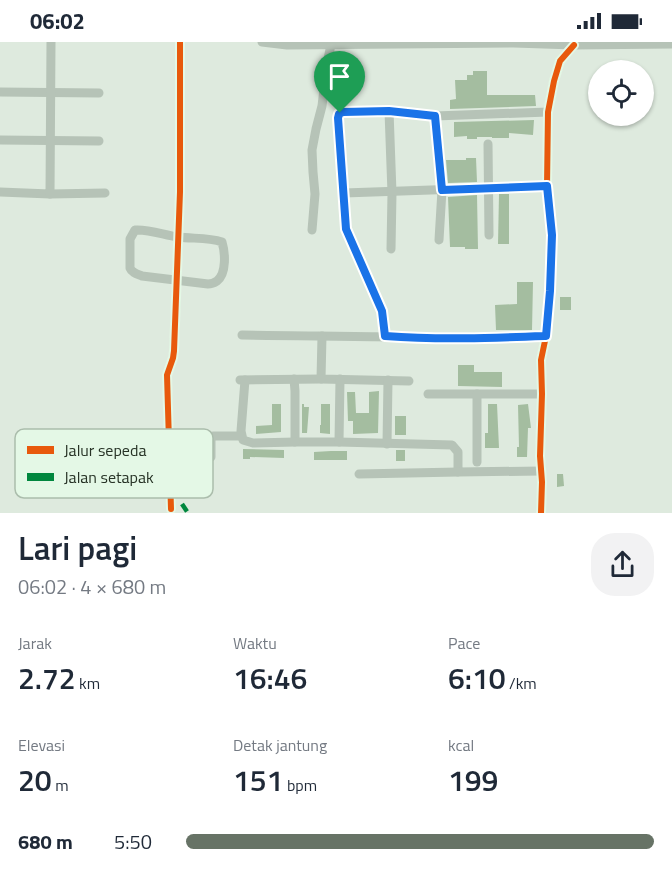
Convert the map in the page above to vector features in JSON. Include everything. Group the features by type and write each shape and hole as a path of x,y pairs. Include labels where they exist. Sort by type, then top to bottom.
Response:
{"street":[{"path":"50,194 51,42"},
{"path":"169,429 167,375 174,351 179,237 180,42"},
{"path":"262,42 331,45 672,44"},
{"path":"312,230 315,194 312,150 322,106 331,45"},
{"path":"541,513 541,360 546,336 550,291 552,235 547,186 548,112 560,61 574,45"},
{"path":"0,92 99,93"},
{"path":"385,336 382,311 346,229 339,114 389,111 435,116 548,112"},
{"path":"389,111 392,193 391,249"},
{"path":"435,116 442,190 439,240"},
{"path":"0,140 99,141"},
{"path":"488,144 489,235"},
{"path":"344,194 547,186"},
{"path":"0,192 105,193"},
{"path":"135,230 179,237 222,242 224,257 221,276 215,282 208,284 142,276 132,271 130,268 130,239 135,230"},
{"path":"242,335 425,338 546,336"},
{"path":"321,379 322,336"},
{"path":"294,379 295,441"},
{"path":"339,442 340,379"},
{"path":"410,381 243,380 241,436 243,440 253,443 295,441 452,445 458,452 458,472"},
{"path":"387,444 388,380"},
{"path":"428,394 542,394"},
{"path":"477,394 477,462"},
{"path":"213,436 241,436"},
{"path":"359,474 541,471"},
{"path":"171,498 171,509"}],"building":[{"path":"473,71 487,71 487,95 535,95 536,106 450,109 450,100 456,99 455,80 467,80 467,75 473,75"},
{"path":"534,120 533,135 509,133 509,138 454,137 454,122"},
{"path":"466,158 476,158 477,182 448,183 446,160 466,160"},
{"path":"499,194 509,194 509,244 498,244"},
{"path":"477,195 478,249 450,247 448,197"},
{"path":"517,282 533,282 532,330 496,330 495,305 517,304"},
{"path":"560,297 571,297 571,310 560,310"},
{"path":"458,365 474,365 474,372 502,372 502,387 458,386"},
{"path":"379,391 378,433 353,434 353,421 348,421 347,392 355,392 356,413 369,413 369,392"},
{"path":"272,404 281,404 281,432 256,434 256,426 272,425"},
{"path":"302,404 304,407 309,407 307,433 302,433"},
{"path":"321,404 330,404 330,434 320,433"},
{"path":"488,404 497,404 499,448 485,448 485,433 488,433"},
{"path":"528,404 531,428 528,428 527,457 517,457 517,447 519,447 518,405"},
{"path":"395,416 406,416 406,435 395,435"},
{"path":"243,449 284,450 284,458 250,457 250,459 243,459"},
{"path":"396,450 405,450 405,461 396,461"},
{"path":"347,451 347,460 314,460 314,452"},
{"path":"557,474 563,474 564,486 557,487"}],"marked path":[{"path":"182,504 188,513"}],"cycle path":[{"path":"169,429 167,375 174,351 180,192 180,42"},
{"path":"541,513 541,360 546,336 550,291 552,235 547,186 548,112 560,61 574,45"},
{"path":"171,498 171,509"}],"route":[{"path":"389,111 435,116 442,190 547,186 552,235 546,336 413,338 385,336 382,311 346,229 338,118 340,113 389,111"}]}
